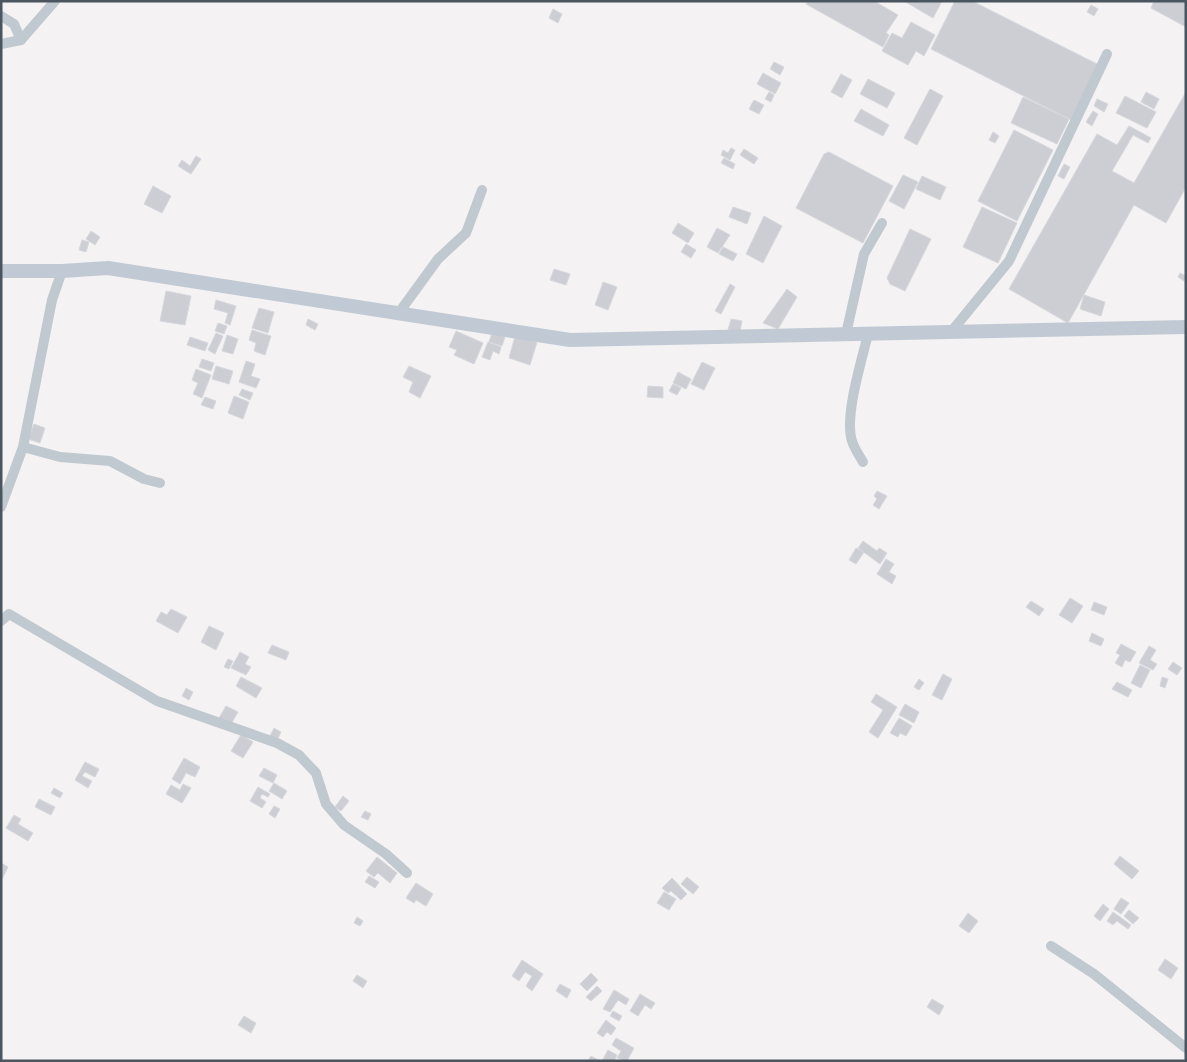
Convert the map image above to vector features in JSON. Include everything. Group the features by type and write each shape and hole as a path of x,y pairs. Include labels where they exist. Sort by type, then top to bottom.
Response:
{"main road":[{"path":"1,271 62,271 108,268 570,340 1186,326"}],"street":[{"path":"1,44 21,40 55,1"},
{"path":"1,16 14,24 21,40"},
{"path":"951,332 1009,261 1107,54"},
{"path":"398,314 438,259 466,233 482,190"},
{"path":"846,334 864,254 882,223"},
{"path":"1,507 23,447 52,300 62,271"},
{"path":"863,462 852,442 851,434 853,401 868,334"},
{"path":"23,447 60,457 110,461 144,479 160,483"},
{"path":"4,615 158,701 277,743 299,755 316,773 326,804 344,825 386,854 407,873"},
{"path":"1051,946 1094,974 1186,1048"}],"building":[{"path":"808,1 874,1 898,15 886,33 889,35 883,47 806,4"},
{"path":"904,1 942,1 933,18"},
{"path":"955,1 972,1 1099,65 1071,120 931,49"},
{"path":"1154,1 1186,1 1186,27 1151,8"},
{"path":"1091,5 1098,9 1094,16 1087,12"},
{"path":"553,9 562,14 558,23 549,18"},
{"path":"911,22 935,35 924,56 916,51 908,65 882,51 892,33 902,38"},
{"path":"774,62 784,67 780,75 770,69"},
{"path":"763,73 781,83 775,94 757,84"},
{"path":"841,74 852,80 842,98 831,92"},
{"path":"868,79 895,93 887,108 860,94"},
{"path":"930,89 943,96 917,145 904,138"},
{"path":"769,92 774,95 771,102 765,99"},
{"path":"1146,92 1159,99 1154,109 1141,102"},
{"path":"1186,92 1186,187 1166,223 1134,205 1068,323 1009,289 1097,134 1117,145 1129,126 1151,138 1148,143 1133,135 1112,171 1134,183"},
{"path":"1125,96 1156,112 1147,128 1116,113"},
{"path":"1023,97 1069,119 1057,144 1011,123"},
{"path":"1097,99 1108,104 1104,112 1094,106"},
{"path":"754,100 764,105 759,114 749,109"},
{"path":"861,109 889,125 883,136 854,121"},
{"path":"1093,111 1098,114 1092,126 1086,122"},
{"path":"1014,130 1053,150 1017,221 978,201"},
{"path":"993,132 999,136 995,143 989,140"},
{"path":"731,148 735,150 730,160 721,155 723,150 728,153"},
{"path":"744,149 758,158 754,164 740,155"},
{"path":"829,152 893,186 863,243 796,208 824,154"},
{"path":"196,156 201,159 191,174 178,166 182,160 190,166"},
{"path":"724,158 735,164 733,169 721,163"},
{"path":"1064,164 1070,167 1064,179 1058,176"},
{"path":"903,175 918,182 904,209 889,201"},
{"path":"922,176 946,187 940,200 916,189"},
{"path":"153,186 171,196 162,213 144,204"},
{"path":"733,207 751,213 747,224 729,217"},
{"path":"982,207 1017,223 998,263 963,247"},
{"path":"764,216 782,226 763,263 746,254"},
{"path":"678,223 694,233 688,243 672,233"},
{"path":"717,228 730,235 718,253 707,247"},
{"path":"910,229 931,239 905,291 890,284 887,278"},
{"path":"91,231 100,237 95,245 86,239"},
{"path":"82,240 89,242 86,252 79,250"},
{"path":"686,244 696,250 691,258 681,252"},
{"path":"723,247 737,254 733,261 719,254"},
{"path":"554,269 570,274 566,285 550,280"},
{"path":"1180,273 1186,276 1184,281 1178,277"},
{"path":"603,282 617,287 608,310 595,305"},
{"path":"730,284 735,287 721,314 715,311"},
{"path":"787,289 797,297 778,329 763,323"},
{"path":"166,291 191,296 185,325 160,321"},
{"path":"1084,295 1105,302 1101,316 1080,309"},
{"path":"216,300 236,306 230,325 225,323 228,313 214,309"},
{"path":"259,308 274,312 268,333 252,328"},
{"path":"308,319 318,324 315,330 306,325"},
{"path":"731,319 742,321 740,331 728,330"},
{"path":"218,323 227,326 224,334 215,331"},
{"path":"252,330 271,336 265,355 254,351 256,343 249,340"},
{"path":"493,330 506,334 502,346 489,342"},
{"path":"456,331 483,343 474,364 454,355 457,350 449,347"},
{"path":"216,333 223,336 215,354 208,350"},
{"path":"227,335 238,339 233,354 222,351"},
{"path":"515,336 537,342 530,365 509,358"},
{"path":"190,337 208,343 205,351 187,345"},
{"path":"488,342 501,347 499,354 493,351 490,360 482,357"},
{"path":"202,359 214,363 211,371 199,367"},
{"path":"246,361 255,364 251,376 260,379 256,388 239,382"},
{"path":"702,362 715,368 704,390 691,384"},
{"path":"216,366 233,371 229,384 212,379"},
{"path":"409,366 431,376 420,398 409,392 413,382 403,377"},
{"path":"196,369 211,375 202,398 193,394 198,383 192,380"},
{"path":"678,372 691,379 686,389 673,383"},
{"path":"673,384 681,388 677,395 669,391"},
{"path":"648,386 663,387 663,398 647,397"},
{"path":"242,389 253,393 250,400 239,395"},
{"path":"234,396 249,402 243,419 228,413"},
{"path":"205,397 216,401 213,409 201,405"},
{"path":"34,424 45,428 40,443 28,439"},
{"path":"877,491 887,496 879,509 873,505 877,499 874,496"},
{"path":"863,541 877,551 879,548 887,553 880,564 858,548"},
{"path":"856,548 864,552 856,564 849,560"},
{"path":"886,559 894,564 889,572 896,576 892,584 877,574"},
{"path":"1070,598 1083,606 1072,623 1059,615"},
{"path":"1031,601 1044,609 1039,616 1026,607"},
{"path":"1094,602 1107,607 1104,615 1091,610"},
{"path":"171,609 187,617 178,633 156,621 161,612 167,615"},
{"path":"209,626 224,633 216,650 201,642"},
{"path":"1092,633 1104,639 1101,646 1089,641"},
{"path":"1121,644 1136,652 1130,662 1125,660 1122,667 1115,663 1120,655 1116,653"},
{"path":"272,645 289,652 286,660 268,653"},
{"path":"1149,646 1156,650 1150,660 1157,664 1153,670 1139,663"},
{"path":"240,652 249,657 245,664 251,667 246,675 231,668"},
{"path":"228,659 233,661 229,669 224,667"},
{"path":"1173,662 1182,668 1177,675 1168,669"},
{"path":"1140,665 1150,670 1141,688 1131,683"},
{"path":"943,674 952,679 942,700 932,695"},
{"path":"241,677 262,688 256,698 236,686"},
{"path":"1162,677 1168,679 1165,688 1160,686"},
{"path":"919,679 924,683 919,690 914,687"},
{"path":"1117,682 1132,690 1128,697 1112,689"},
{"path":"186,688 193,692 189,700 182,696"},
{"path":"876,694 897,707 878,738 869,732 883,710 871,702"},
{"path":"905,704 919,712 914,723 899,715"},
{"path":"226,706 238,712 231,724 219,718"},
{"path":"899,718 912,726 906,736 900,733 898,737 890,733"},
{"path":"274,728 281,732 277,740 270,736"},
{"path":"241,735 253,742 243,758 231,751"},
{"path":"184,758 200,767 195,777 186,773 180,784 172,779"},
{"path":"85,762 99,769 95,777 85,772 82,776 92,781 88,788 75,780"},
{"path":"264,768 277,775 273,783 259,776"},
{"path":"274,783 287,791 282,799 269,791"},
{"path":"183,784 191,788 182,803 166,794 171,785 180,790"},
{"path":"258,787 270,794 268,797 262,794 260,798 266,802 262,808 250,801"},
{"path":"54,788 63,793 60,798 51,793"},
{"path":"343,796 349,801 341,811 335,807"},
{"path":"39,799 55,807 51,815 35,807"},
{"path":"274,806 280,809 275,818 269,814"},
{"path":"365,811 371,814 368,820 361,817"},
{"path":"14,815 21,819 18,824 33,833 28,841 6,828"},
{"path":"1120,856 1139,871 1132,879 1114,864"},
{"path":"377,857 397,873 390,883 378,873 374,877 366,871"},
{"path":"1,863 8,867 2,879 1,878"},
{"path":"369,876 379,882 375,888 365,882"},
{"path":"687,877 699,887 693,894 681,884"},
{"path":"672,878 687,894 681,900 671,891 668,893 662,888"},
{"path":"416,883 433,894 426,906 416,900 414,903 406,898"},
{"path":"664,892 676,899 669,910 657,903"},
{"path":"1121,898 1129,903 1121,914 1114,909"},
{"path":"1103,904 1109,909 1100,921 1094,916"},
{"path":"1129,910 1139,918 1133,924 1124,916"},
{"path":"1113,912 1131,925 1128,929 1117,921 1113,925 1107,921"},
{"path":"968,913 978,921 969,933 959,926"},
{"path":"357,917 363,921 360,926 354,923"},
{"path":"1165,959 1178,968 1171,979 1158,970"},
{"path":"522,960 543,974 532,991 526,986 532,976 525,972 519,981 512,976"},
{"path":"591,973 598,980 587,991 580,984"},
{"path":"357,975 367,981 363,988 353,981"},
{"path":"560,984 571,990 567,998 556,991"},
{"path":"597,986 602,991 591,1001 586,997"},
{"path":"614,990 629,999 626,1005 618,1000 610,1012 603,1009"},
{"path":"640,994 655,1003 651,1009 645,1005 638,1016 630,1011"},
{"path":"932,999 944,1006 939,1015 927,1007"},
{"path":"613,1011 622,1016 619,1021 610,1016"},
{"path":"244,1016 256,1023 251,1033 238,1025"},
{"path":"606,1020 616,1028 611,1035 607,1032 603,1037 597,1033"},
{"path":"616,1038 634,1048 627,1061 617,1058 621,1051 612,1045"},
{"path":"608,1050 617,1055 614,1061 602,1061"},
{"path":"591,1056 600,1061 588,1061"}]}
